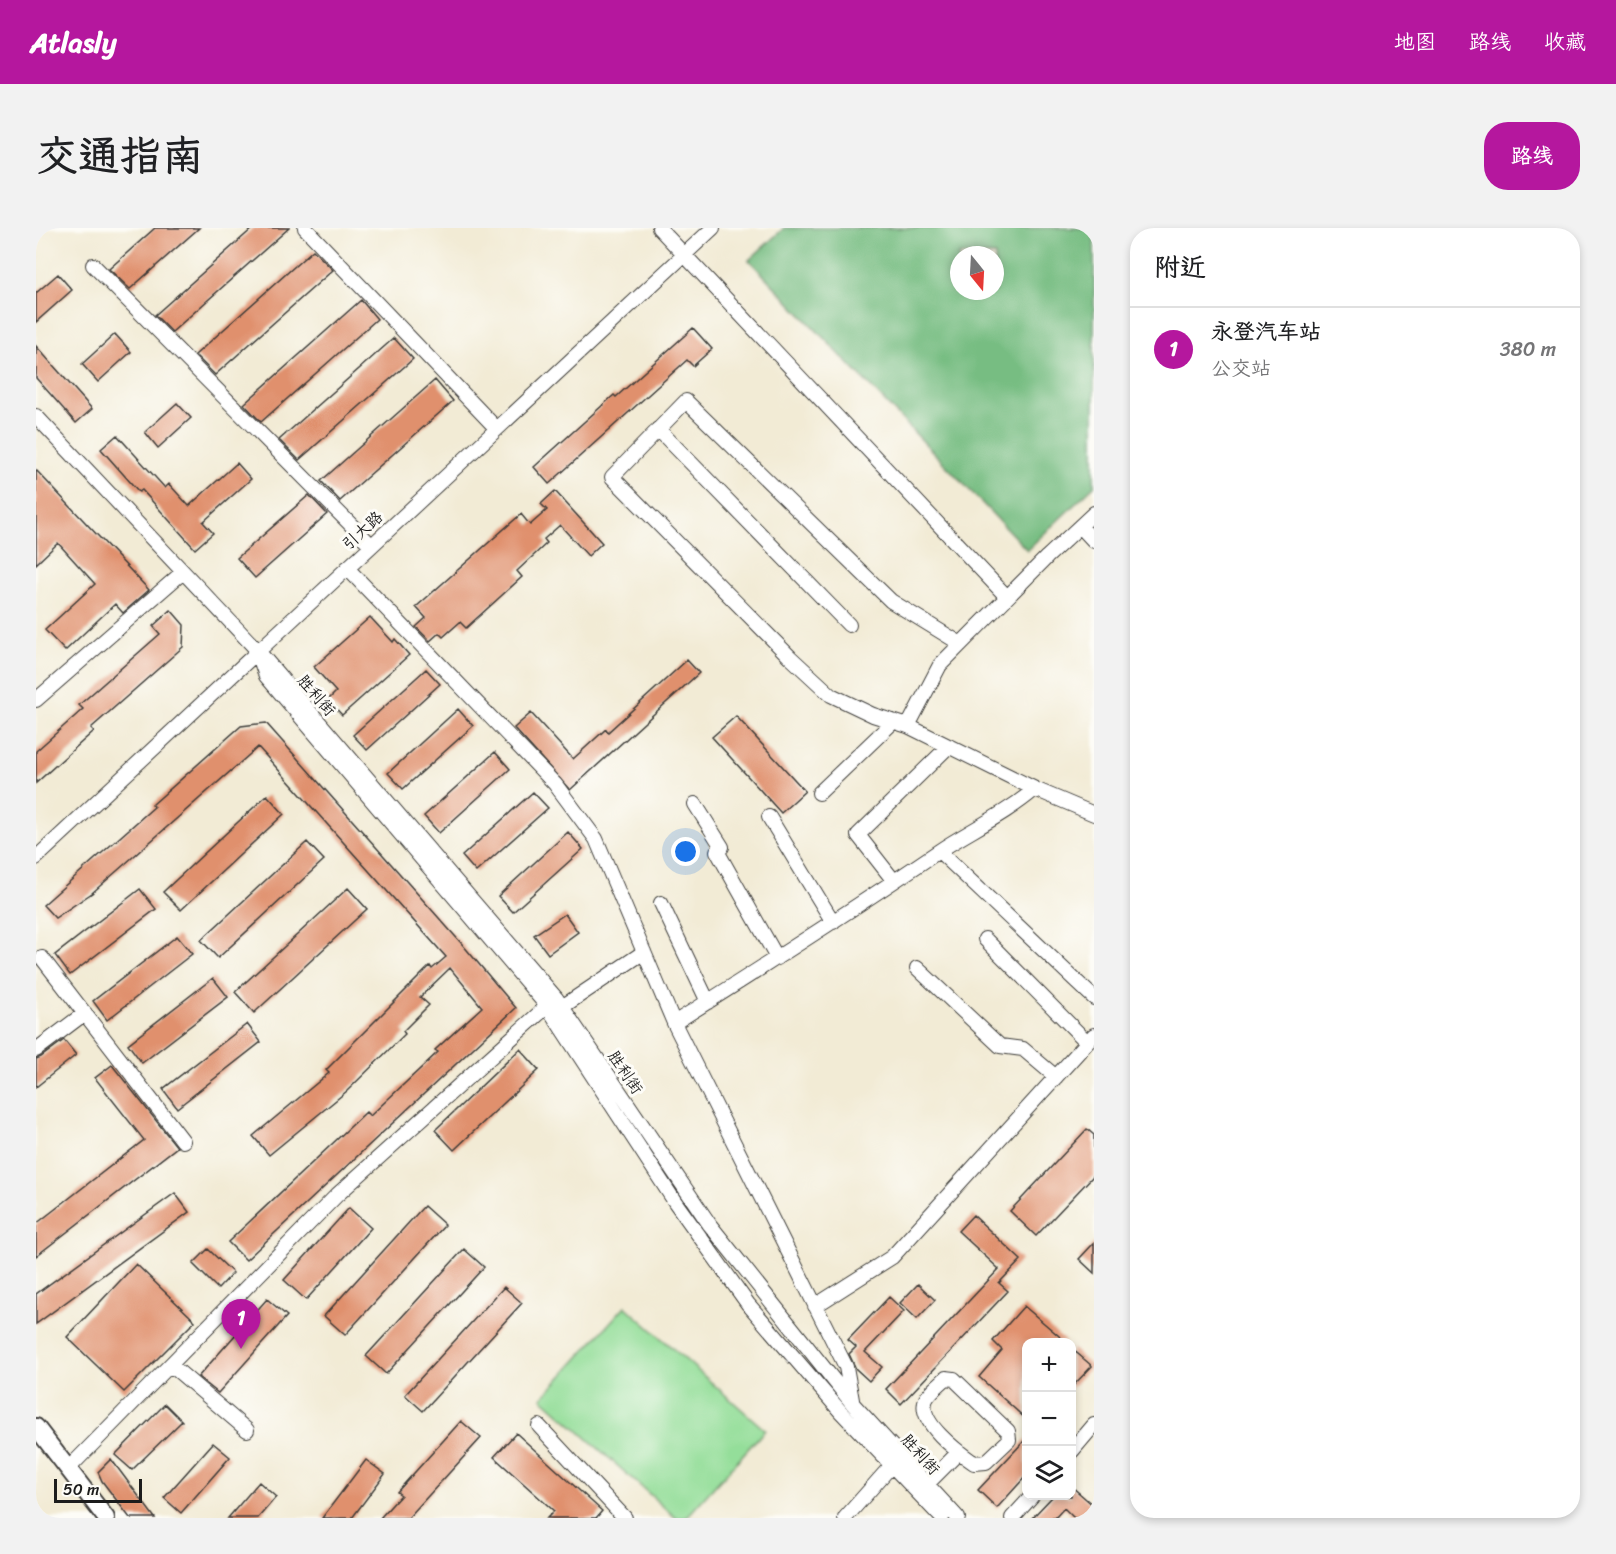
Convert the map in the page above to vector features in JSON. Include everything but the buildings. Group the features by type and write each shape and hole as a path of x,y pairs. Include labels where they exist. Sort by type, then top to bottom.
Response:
{"main road":[{"path":"39,1437 68,1469 106,1518"}],"street":[{"path":"305,228 496,428"},
{"path":"659,228 1007,597"},
{"name":"引大路","path":"36,858 713,228"},
{"path":"93,265 371,545"},
{"path":"961,644 891,601 686,401 612,477 790,657 831,695 873,715 908,726 1035,789 1094,814"},
{"name":"胜利街","path":"36,416 258,651 266,676 555,1004 710,1225 852,1402 958,1518"},
{"path":"658,429 849,625"},
{"path":"908,726 940,665 1094,513"},
{"path":"1080,526 1094,541"},
{"path":"347,568 555,784 597,839 674,1023 846,1367 852,1402"},
{"path":"36,700 183,572"},
{"path":"819,793 893,722"},
{"path":"894,881 858,835 949,746"},
{"path":"674,1023 833,922 966,833 1017,805 1035,789"},
{"path":"695,804 722,847 717,851 777,958"},
{"path":"769,817 833,922"},
{"path":"939,851 1094,998"},
{"path":"661,903 708,1002"},
{"path":"815,1306 892,1257 1091,1038 985,939"},
{"path":"68,1469 337,1195 555,1004 644,952"},
{"path":"42,958 183,1141"},
{"path":"917,968 1000,1046 1023,1049 1056,1077"},
{"name":"胜利街","path":"555,1004 675,1202 748,1304 841,1412 942,1518"},
{"path":"36,1050 86,1013"},
{"path":"171,1365 247,1430"},
{"path":"946,1378 954,1379 1008,1431 1009,1440 986,1461 974,1463 959,1452 928,1422 924,1414 927,1397 946,1378"},
{"path":"1075,1446 1094,1425"},
{"path":"539,1426 625,1518"},
{"path":"927,1484 959,1452"},
{"path":"845,1518 891,1466"},
{"path":"1012,1518 1028,1500"}],"green space":[{"path":"784,228 1094,228 1094,486 1027,550 749,260"},
{"path":"625,1306 765,1430 686,1518 676,1518 542,1398"}],"place":[{"name":"永登汽车站","path":"241,1349"}]}
